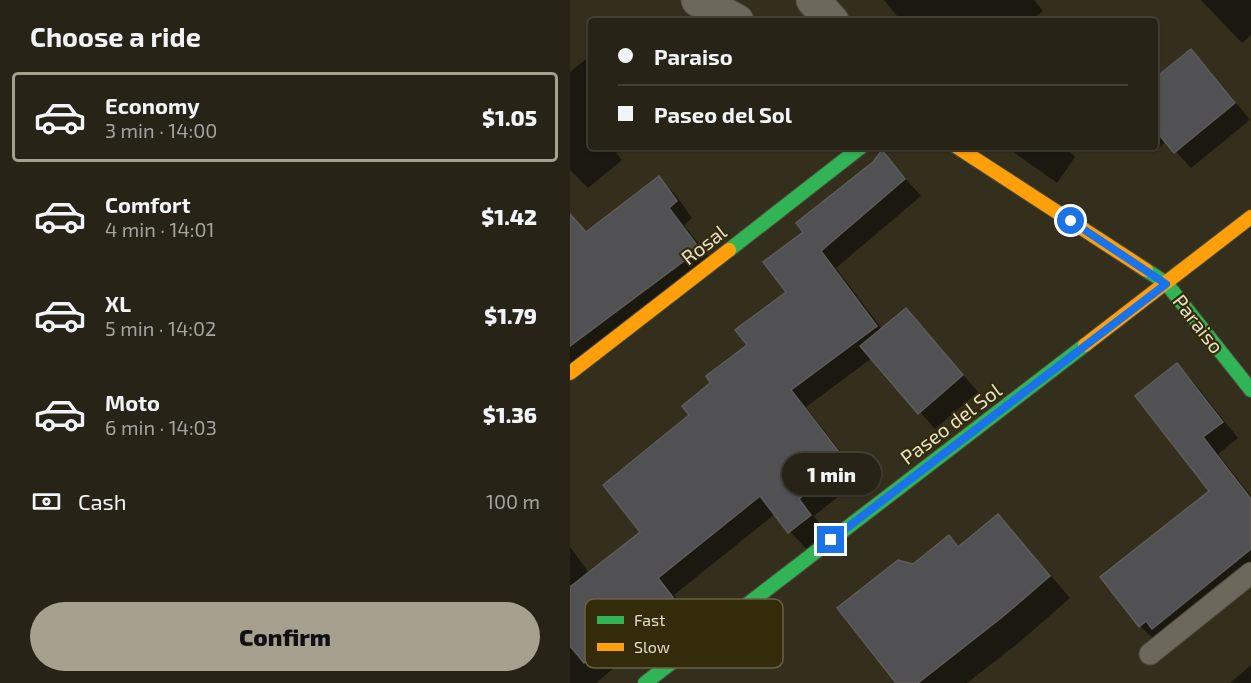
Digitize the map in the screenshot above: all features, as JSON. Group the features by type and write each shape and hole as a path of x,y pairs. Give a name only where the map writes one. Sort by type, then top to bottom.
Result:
{"street":[{"path":"698,0 731,18"},
{"path":"813,0 829,18"},
{"name":"Rosal","path":"570,373 857,150"},
{"name":"Paraiso","path":"962,150 1166,284 1251,390"},
{"name":"Paseo del Sol","path":"755,599 1251,217"},
{"name":"Paseo del Sol","path":"645,683 665,668"}],"lane":[{"path":"1150,654 1251,573"}],"building":[{"path":"1191,49 1235,103 1174,153 1158,134 1158,76"},
{"path":"882,150 905,179 821,251 877,326 791,390 846,461 799,499 811,515 788,533 760,496 658,578 674,599 585,599 584,663 570,646 570,587 640,532 603,485 689,415 682,406 710,383 706,376 747,345 735,330 786,292 763,262 803,232 796,223 873,162"},
{"path":"659,176 677,201 669,208 700,249 570,346 570,214 586,232"},
{"path":"906,308 963,375 918,414 860,346"},
{"path":"1177,363 1223,422 1203,437 1251,499 1251,549 1152,629 1146,621 1139,627 1100,577 1209,491 1135,396"},
{"path":"998,514 1050,576 918,683 896,683 837,608 898,560 913,564 949,535 958,547"}],"traffic: fast":[{"path":"729,250 857,150"},
{"path":"1146,270 1166,283 1251,390"},
{"path":"754,599 1085,345"},
{"path":"645,683 665,668"}],"traffic: slow":[{"path":"962,150 1146,270"},
{"path":"1085,345 1251,217"},
{"path":"570,373 729,250"}],"route":[{"path":"831,540 1166,284 1071,221"}]}
